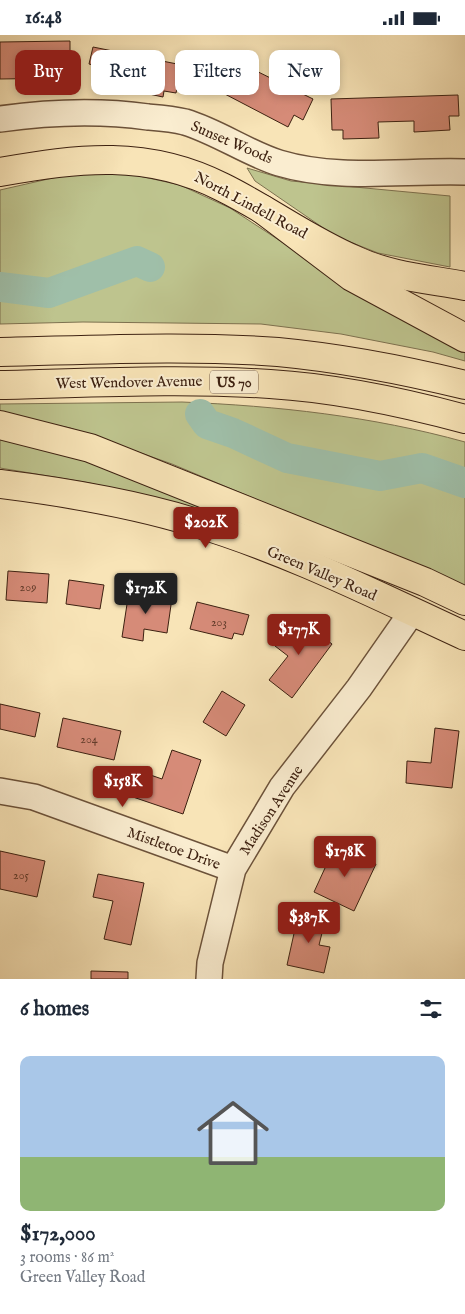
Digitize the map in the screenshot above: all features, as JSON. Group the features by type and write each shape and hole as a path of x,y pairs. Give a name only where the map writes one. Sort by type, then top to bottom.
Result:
{"main road":[{"name":"North Lindell Road","path":"0,172 66,160 133,159 190,173 222,186 355,261 380,270 465,286"},
{"path":"262,209 352,277 465,338"},
{"name":"US 70","path":"0,352 156,348 277,352 378,366 465,385"},
{"name":"West Wendover Avenue","path":"0,385 159,380 273,384 382,399 465,419"},
{"path":"0,425 90,448 425,582 465,601"},
{"name":"Green Valley Road","path":"0,484 86,497 193,522 259,546 465,636"}],"street":[{"name":"Sunset Woods","path":"0,119 80,111 126,114 184,122 279,163 359,173 465,179"},
{"path":"465,276 465,286"},
{"name":"Madison Avenue","path":"209,979 210,963 233,869 282,787 360,688 412,612"},
{"name":"Mistletoe Drive","path":"0,791 34,797 233,869"}],"green space":[{"path":"247,168 291,181 450,196 450,267 378,253 335,236 255,181"},
{"path":"96,172 135,175 180,185 230,208 323,269 465,345 465,361 433,352 341,334 261,324 83,322 0,324 0,190 57,177"},
{"path":"182,402 254,406 324,414 395,425 465,442 465,587 172,464 70,428 0,413 0,404"},
{"path":"0,434 51,446 246,520 243,525 159,500 90,483 0,468"}],"building":[{"path":"70,41 70,50 15,50 15,79 0,79 0,42"},
{"path":"93,47 108,50 92,50"},
{"path":"165,62 175,64 175,93 165,91"},
{"path":"259,72 269,77 269,95 305,95 313,99 303,120 294,115 288,127 227,95 259,95"},
{"path":"458,95 459,116 449,116 450,130 414,132 414,121 378,122 379,138 343,139 343,130 332,130 331,99"},
{"path":"8,571 49,574 47,603 6,600"},
{"path":"69,580 104,585 100,609 66,604"},
{"path":"129,591 172,598 167,633 144,629 143,641 122,637"},
{"path":"197,602 249,615 243,635 234,633 232,639 190,629"},
{"path":"297,617 332,644 292,698 269,680 288,656 275,646"},
{"path":"222,691 245,705 226,736 203,722"},
{"path":"0,704 40,713 35,737 0,729"},
{"path":"63,718 121,731 114,760 57,747"},
{"path":"435,728 459,731 452,788 406,783 407,761 431,763"},
{"path":"172,750 201,760 183,814 130,796 139,771 162,779"},
{"path":"336,844 376,864 354,911 314,892"},
{"path":"0,851 45,861 37,897 0,889"},
{"path":"98,874 144,883 131,945 104,939 113,901 93,897"},
{"path":"299,911 326,917 319,945 330,947 324,973 287,965"},
{"path":"91,971 128,972 128,979 91,979"}],"waterway":[{"path":"0,287 49,293 137,261 150,267"},
{"path":"200,414 207,424 233,433 287,458 380,476 422,468 465,483"}]}
